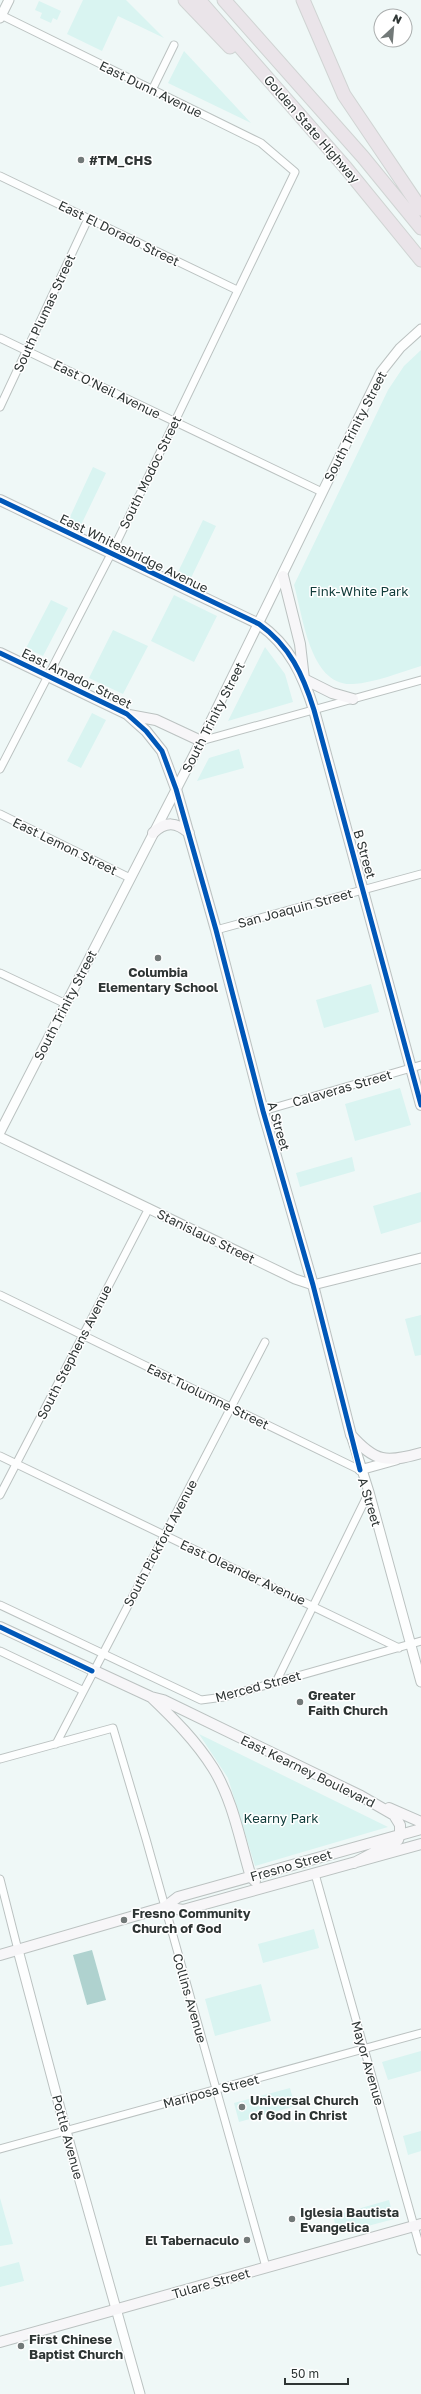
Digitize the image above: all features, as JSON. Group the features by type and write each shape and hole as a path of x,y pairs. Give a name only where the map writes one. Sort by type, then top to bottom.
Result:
{"highway":[{"path":"185,0 346,168"},
{"name":"Golden State Highway","path":"199,0 346,168 421,260"},
{"name":"Golden State Highway","path":"224,0 363,157 421,228"},
{"path":"303,0 344,96 421,209"},
{"path":"312,0 334,73"}],"main road":[{"name":"East Whitesbridge Avenue","path":"0,500 259,624"},
{"path":"283,576 300,644 304,679 332,693 353,699"},
{"name":"B Street","path":"259,624 279,642 304,679 364,889 421,1105"},
{"name":"East Amador Street","path":"0,653 127,714 146,731 162,751 176,789"},
{"path":"127,714 156,720 201,741"},
{"name":"A Street","path":"176,789 216,930 263,1111 313,1285 351,1435"},
{"path":"153,833 160,826 172,823 181,826 189,833"},
{"path":"351,1435 366,1452 374,1456 398,1459 421,1453"},
{"name":"East Kearney Boulevard","path":"0,1627 92,1671 151,1697 163,1700 361,1796 394,1815 400,1825 400,1834"},
{"name":"East Kearney Boulevard","path":"151,1697 189,1735 214,1769 231,1809 251,1877"},
{"path":"361,1796 421,1822"},
{"name":"Fresno Street","path":"0,1955 165,1907 178,1896 421,1829"},
{"path":"354,1863 393,1845 400,1834"},
{"name":"Fresno Street","path":"165,1907 183,1910 421,1844"},
{"path":"251,1877 268,1887"},
{"name":"Tulare Street","path":"0,2342 417,2225"}],"street":[{"name":"East Dunn Avenue","path":"3,9 152,90 261,143 294,172"},
{"path":"152,90 174,44"},
{"name":"South Modoc Street","path":"0,769 111,554 294,172"},
{"name":"East El Dorado Street","path":"0,176 238,290"},
{"name":"South Plumas Street","path":"0,407 88,218"},
{"name":"South Trinity Street","path":"0,1132 201,741 283,576 322,492 381,372 400,348 421,329"},
{"name":"East O'Neil Avenue","path":"0,338 322,492"},
{"path":"201,741 421,680"},
{"name":"East Lemon Street","path":"0,814 130,878"},
{"name":"San Joaquin Street","path":"216,930 421,874"},
{"path":"0,974 66,1004"},
{"name":"Calaveras Street","path":"263,1111 421,1065"},
{"name":"Stanislaus Street","path":"0,1137 295,1279 313,1285"},
{"name":"South Stephens Avenue","path":"0,1495 149,1208"},
{"path":"313,1285 421,1258"},
{"name":"East Tuolumne Street","path":"0,1295 360,1470"},
{"name":"South Pickford Avenue","path":"56,1744 82,1690 265,1342"},
{"name":"A Street","path":"351,1435 360,1470 369,1492 421,1682"},
{"name":"East Oleander Avenue","path":"0,1456 312,1604 400,1648"},
{"path":"360,1470 398,1459"},
{"path":"276,1682 312,1604 369,1492"},
{"path":"0,1605 102,1654"},
{"name":"Merced Street","path":"102,1654 194,1698 209,1700 421,1642"},
{"path":"0,1651 82,1690"},
{"name":"Collins Avenue","path":"56,1744 113,1728 165,1907 266,2268"},
{"path":"0,1759 56,1744"},
{"name":"Mayor Avenue","path":"315,1874 364,2049 417,2225 421,2251"},
{"name":"Pottle Avenue","path":"0,1879 66,2131 140,2394"},
{"name":"Mariposa Street","path":"0,2149 421,2033"}],"green space":[{"path":"83,0 126,0 164,38 118,16 102,51 67,34"},
{"path":"39,1 61,11 57,20 53,18 51,23 40,18 42,13 35,10"},
{"path":"184,51 251,123 168,83"},
{"name":"Fink-White Park","path":"421,350 421,666 370,682 353,684 338,682 327,674 318,662 311,647 305,631 294,585 388,390 404,366"},
{"path":"93,467 106,473 81,525 69,519"},
{"path":"203,520 216,526 191,578 178,572"},
{"path":"174,595 217,616 194,662 151,641"},
{"path":"51,600 68,608 43,656 26,648"},
{"path":"113,630 148,646 123,694 89,678"},
{"path":"265,647 285,674 293,702 228,721"},
{"path":"92,713 106,720 81,768 67,761"},
{"path":"239,749 244,768 197,781 209,758"},
{"path":"371,984 379,1012 324,1028 316,1000"},
{"path":"400,1088 411,1125 355,1141 345,1104"},
{"path":"352,1157 355,1171 300,1187 296,1173"},
{"path":"421,1192 421,1222 381,1234 373,1206"},
{"path":"421,1315 421,1355 415,1356 405,1319"},
{"name":"Kearny Park","path":"199,1734 388,1827 255,1866 228,1778"},
{"path":"314,1929 319,1948 263,1963 258,1944"},
{"path":"261,1984 271,2021 215,2036 205,1999"},
{"path":"421,2051 421,2071 388,2080 382,2062"},
{"path":"290,2088 295,2106 239,2122 234,2103"},
{"path":"421,2131 421,2151 408,2155 403,2136"},
{"path":"0,2198 13,2244 0,2246"},
{"path":"389,2200 394,2219 338,2234 333,2216"},
{"path":"19,2262 24,2281 0,2287 0,2267"}],"shaded area":[{"path":"92,1950 106,2000 87,2005 73,1955"}],"cycle path":[{"path":"0,500 259,624 279,642 294,662 300,673 314,710 421,1105"},
{"path":"0,653 127,714 146,731 162,751 176,789 216,930 263,1111 313,1285 360,1470"},
{"path":"0,1627 92,1671"}],"place":[{"name":"#TM_CHS","path":"81,160"},
{"name":"Columbia Elementary School","path":"158,958"},
{"name":"Greater Faith Church","path":"300,1702"},
{"name":"Fresno Community Church of God","path":"124,1920"},
{"name":"Universal Church of God in Christ","path":"242,2107"},
{"name":"Iglesia Bautista Evangelica","path":"292,2219"},
{"name":"El Tabernaculo","path":"247,2240"},
{"name":"First Chinese Baptist Church","path":"21,2346"}]}
